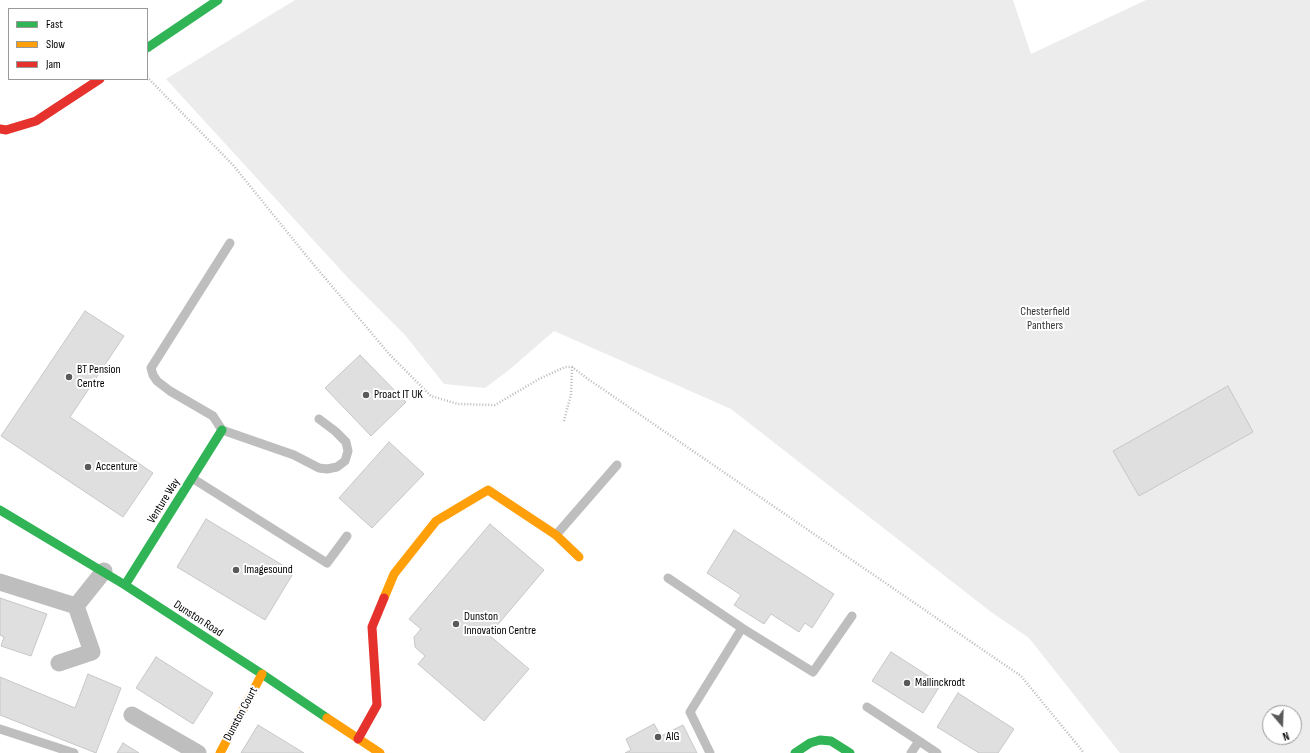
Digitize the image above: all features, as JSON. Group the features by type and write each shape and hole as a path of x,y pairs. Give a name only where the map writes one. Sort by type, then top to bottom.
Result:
{"street":[{"path":"148,47 218,0"},
{"path":"0,129 6,130 36,121 98,80"},
{"name":"Venture Way","path":"125,585 222,430"},
{"path":"358,739 377,705 372,627 394,574 436,521 488,490 556,535 579,557"},
{"name":"Dunston Road","path":"0,510 104,571 380,753"},
{"path":"76,606 104,571"},
{"path":"0,582 76,606"},
{"path":"59,663 92,652 76,606"},
{"name":"Dunston Court","path":"220,753 262,674"},
{"path":"132,715 198,753"},
{"path":"795,753 810,743 820,740 831,741 850,753"}],"lane":[{"path":"230,243 151,368 153,376 170,391 213,416 222,430 294,455 319,468 327,469 337,467 345,461 348,451 346,442 335,431 319,419"},
{"path":"556,535 617,465"},
{"path":"192,478 327,563 347,536"},
{"path":"668,578 742,628 813,672 852,616"},
{"path":"710,753 690,712 742,628"},
{"path":"866,707 937,753"},
{"path":"0,729 74,753"},
{"path":"911,753 919,741"}],"path":[{"path":"148,78 233,165 309,259 390,355 431,396 458,404 495,405 539,379 565,367 572,366 588,379 1021,676 1084,753"},
{"path":"564,421 571,394 572,366"}],"green space":[{"name":"Chesterfield Panthers","path":"295,0 1013,0 1031,54 1146,0 1310,0 1310,753 1120,753 1029,638 991,612 731,409 554,331 509,370 485,388 444,384 405,335 349,279 166,79"}],"building":[{"name":"BT Pension Centre","path":"85,311 124,336 70,417 153,473 123,517 1,436"},
{"name":"Proact IT UK","path":"360,355 406,402 371,436 325,388"},
{"path":"1228,386 1253,432 1139,496 1113,451"},
{"path":"389,442 424,474 372,528 339,498"},
{"name":"Imagesound","path":"206,519 294,572 265,620 177,567"},
{"name":"Dunston Innovation Centre","path":"490,524 544,570 489,635 529,669 484,721 418,664 425,656 415,647 414,637 421,629 409,619"},
{"path":"734,530 834,594 812,628 805,623 799,632 771,614 764,624 734,605 741,595 707,573"},
{"path":"0,598 47,614 31,656 1,646 4,637 0,635"},
{"name":"Mallinckrodt","path":"891,652 941,684 923,713 872,681"},
{"path":"156,657 213,693 193,724 136,688"},
{"path":"88,674 121,688 96,753 0,715 0,677 75,708"},
{"path":"958,693 1014,729 998,753 979,753 937,727"},
{"name":"AIG","path":"654,724 661,736 683,725 697,753 625,753 631,750 626,739"},
{"path":"258,725 304,753 241,753"},
{"path":"123,743 139,753 117,753"}],"traffic: fast":[{"path":"148,47 218,0"},
{"path":"125,585 222,430"},
{"path":"0,510 125,585 327,718"},
{"path":"795,753 810,743 820,740 831,741 850,753"}],"traffic: slow":[{"path":"384,598 394,574 436,521 488,490 556,535 579,557"},
{"path":"220,753 262,674"},
{"path":"327,718 380,753"}],"traffic: jam":[{"path":"0,129 6,130 36,121 98,80"},
{"path":"358,739 377,705 372,627 384,598"}],"place":[{"name":"BT Pension Centre","path":"69,377"},
{"name":"Proact IT UK","path":"366,395"},
{"name":"Accenture","path":"88,467"},
{"name":"Imagesound","path":"236,570"},
{"name":"Dunston Innovation Centre","path":"456,624"},
{"name":"Mallinckrodt","path":"907,683"},
{"name":"AIG","path":"658,737"}]}
